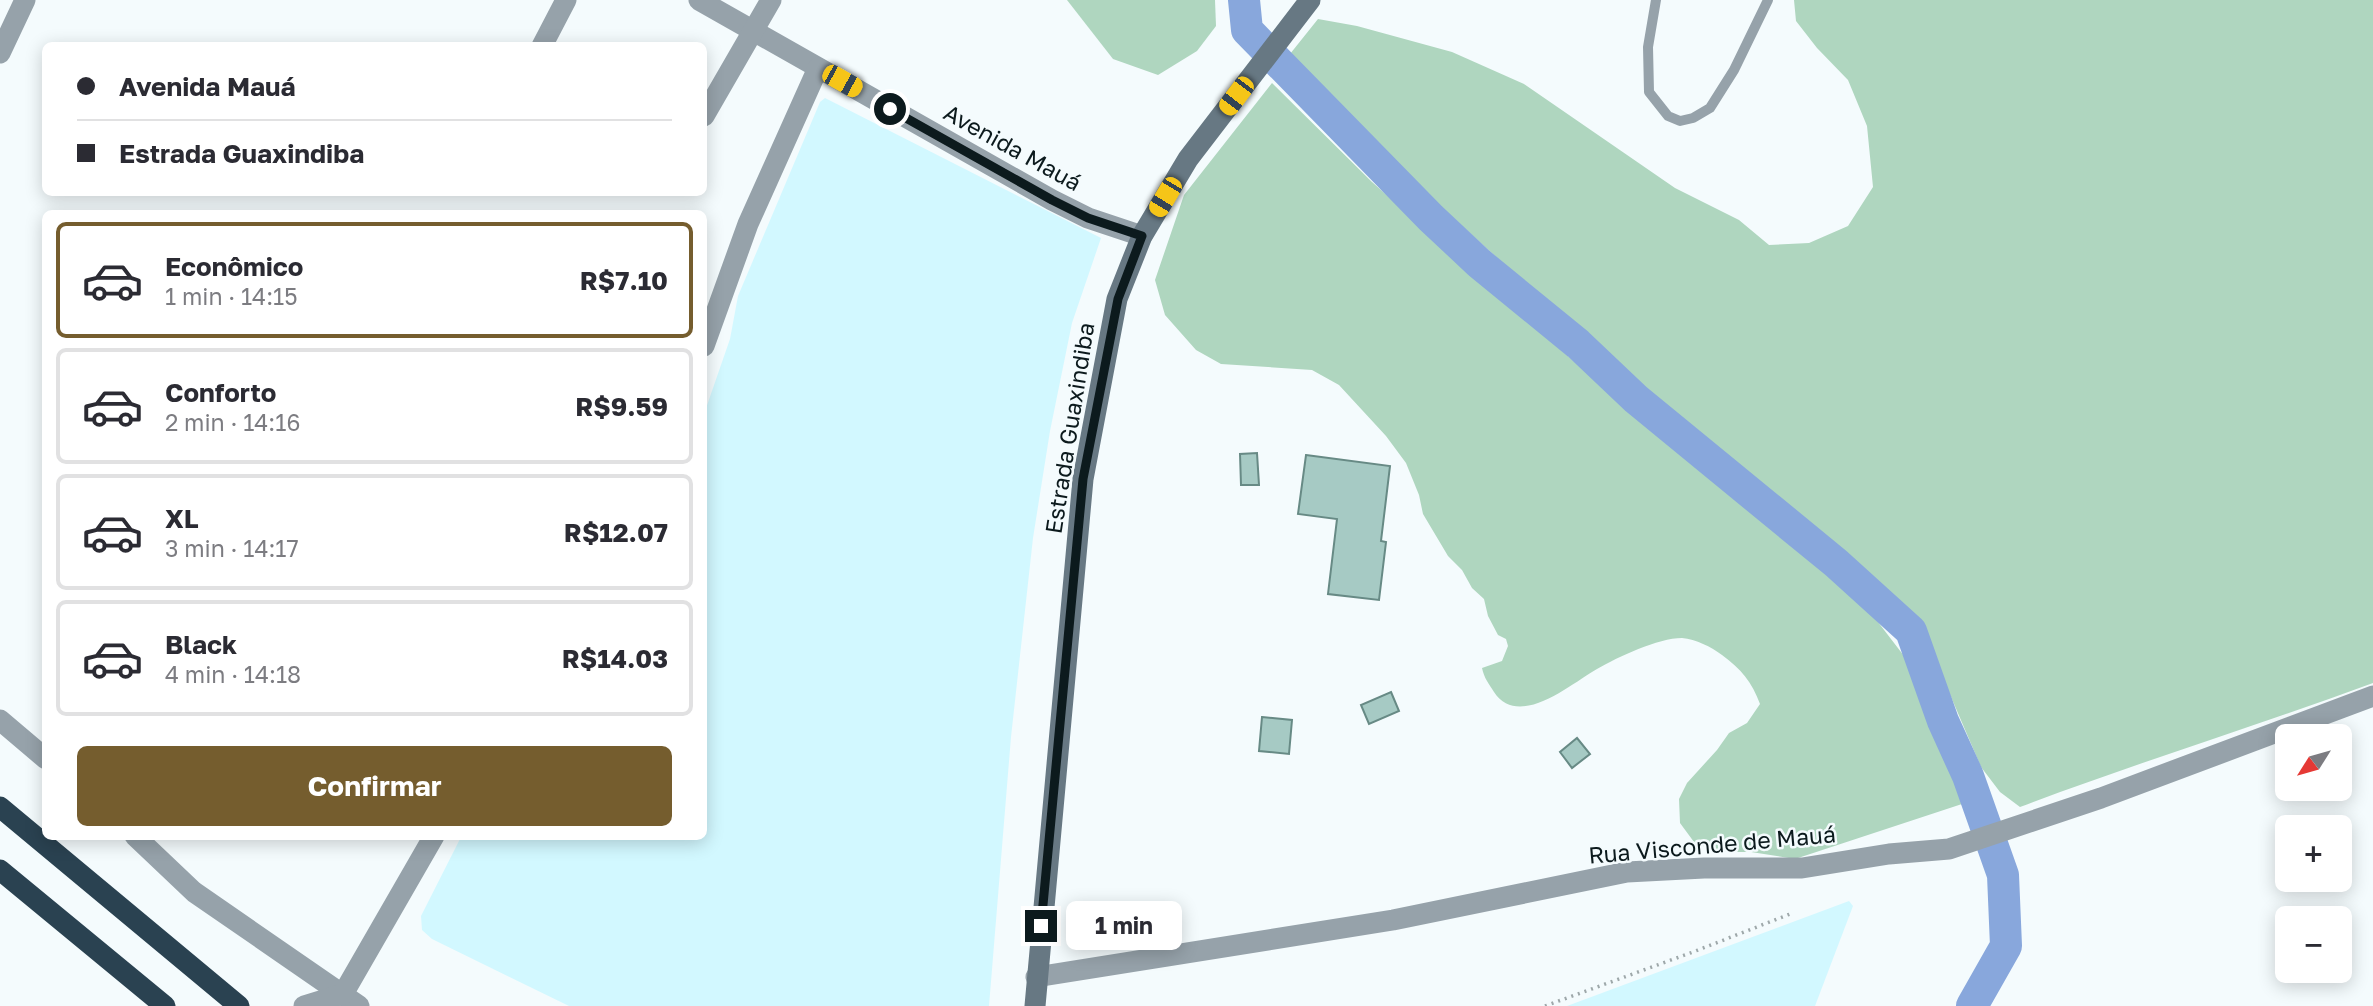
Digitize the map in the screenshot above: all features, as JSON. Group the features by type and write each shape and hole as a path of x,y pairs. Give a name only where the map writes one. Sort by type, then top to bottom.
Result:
{"highway":[{"path":"0,807 239,1006"},
{"path":"0,870 165,1006"}],"street":[{"path":"0,53 25,0"},
{"path":"544,42 566,0"},
{"name":"Avenida Mauá","path":"699,0 1052,200 1088,218 1142,236"},
{"path":"707,111 771,0"},
{"name":"Estrada Guaxindiba","path":"1034,1006 1083,479 1118,299 1142,236 1188,159 1310,0"},
{"path":"707,338 748,224 818,68"},
{"name":"Rua Visconde de Mauá","path":"1036,976 1393,920 1627,872 1704,868 1802,868 1870,856 1958,847 2101,798 2373,696"},
{"path":"0,720 42,755"},
{"path":"139,840 210,905 351,1000"},
{"path":"351,1000 357,966 433,840"},
{"path":"304,1006 351,1000"}],"lane":[{"path":"1656,0 1648,47 1650,92 1668,116 1680,121 1693,118 1710,108 1734,70 1768,0"}],"path":[{"path":"1545,1006 1790,914"}],"shaded area":[{"path":"825,98 1101,238 1072,323 1050,431 1033,538 1011,737 989,1006 569,1006 432,939 422,930 421,916 459,840 707,840 707,405 730,339 738,296 820,102"},
{"path":"1849,901 1853,906 1815,1006 1567,1006"}],"green space":[{"path":"1067,0 1215,0 1216,26 1197,51 1158,75 1113,59"},
{"path":"1794,0 2373,0 2373,683 2020,807 2000,792 1981,767 1931,650 1871,586 1648,395 1429,196 1290,54 1318,19 1357,26 1452,52 1524,84 1675,188 1739,220 1769,245 1809,243 1848,226 1873,187 1867,126 1848,80 1796,21"},
{"path":"1272,83 1372,182 1578,365 1868,609 1914,669 1962,804 1795,859 1751,852 1717,852 1694,842 1680,823 1679,799 1687,783 1729,733 1747,723 1760,704 1745,676 1722,655 1693,640 1672,639 1627,654 1546,700 1531,705 1517,706 1505,702 1494,692 1482,668 1502,661 1508,646 1506,639 1498,635 1488,616 1484,599 1472,588 1462,570 1448,556 1423,514 1419,495 1406,463 1386,436 1339,385 1312,370 1221,364 1196,350 1165,315 1155,280 1184,195"}],"building":[{"path":"1257,453 1259,485 1241,485 1240,454"},
{"path":"1306,455 1390,466 1381,541 1386,542 1379,600 1328,594 1337,519 1298,514"},
{"path":"1391,692 1399,711 1369,724 1361,705"},
{"path":"1262,717 1292,720 1289,754 1259,751"},
{"path":"1577,738 1590,754 1572,768 1560,752"}],"waterway":[{"path":"1244,0 1247,30 1431,218 1479,263 1578,344 1636,399 1836,563 1911,631 1943,721 1968,776 2003,875 2006,946 1972,1006"}],"route":[{"path":"890,109 1052,200 1088,218 1142,236 1118,299 1083,479 1041,926"}]}
